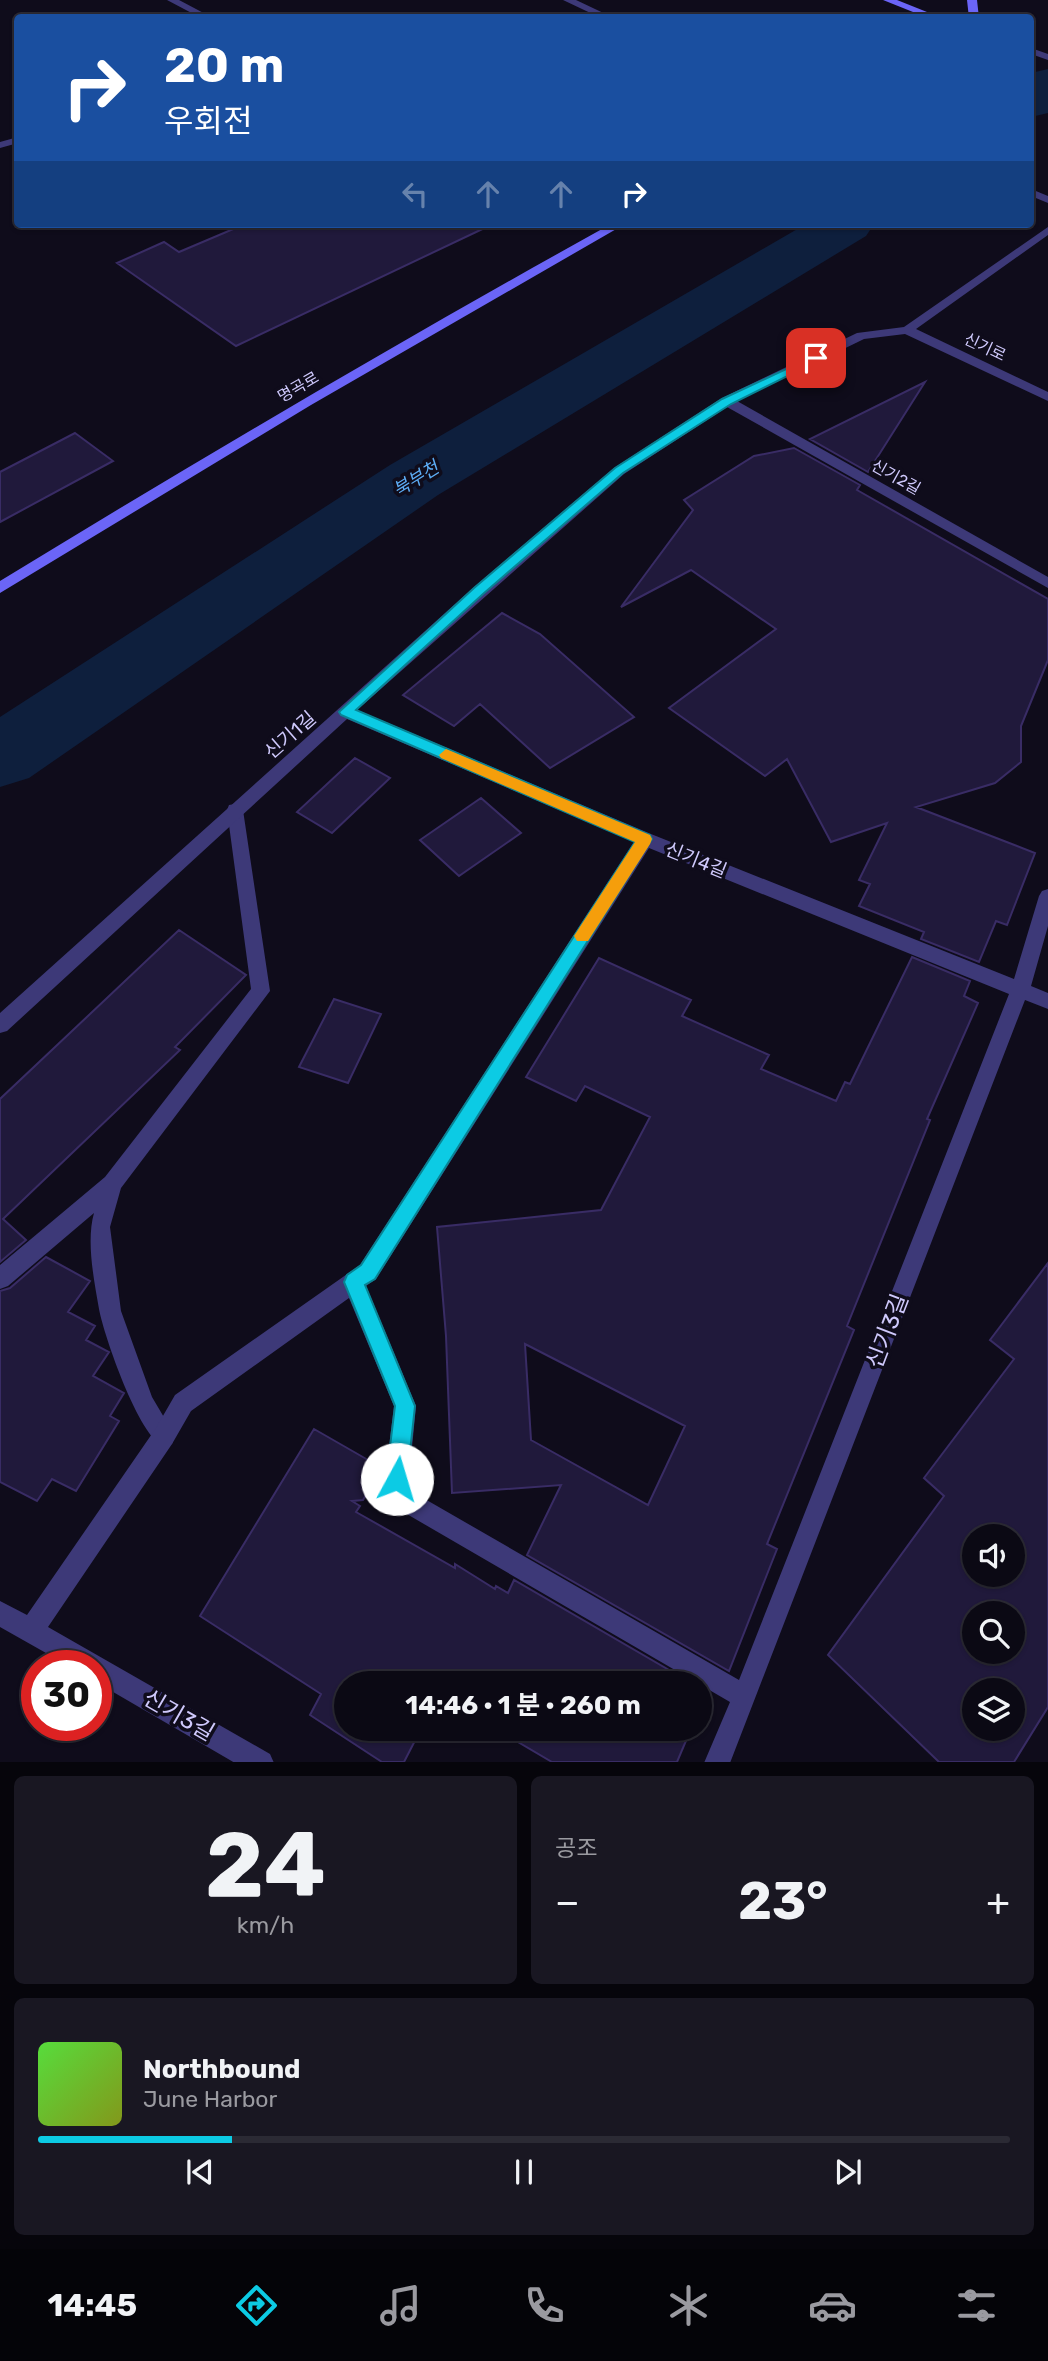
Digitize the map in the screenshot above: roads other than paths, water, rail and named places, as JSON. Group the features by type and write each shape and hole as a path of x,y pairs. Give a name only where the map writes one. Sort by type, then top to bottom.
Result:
{"main road":[{"path":"888,0 927,14"},
{"name":"명곡로","path":"0,588 275,420 612,228"}],"street":[{"path":"172,0 201,14"},
{"path":"568,0 601,14"},
{"path":"906,330 1048,230"},
{"name":"신기로","path":"906,330 1048,397"},
{"name":"신기1길","path":"0,1025 478,591 619,471 727,401 861,336 906,330"},
{"name":"신기2길","path":"727,401 1048,583"},
{"name":"신기4길","path":"346,712 645,839 1048,1001"},
{"path":"0,1279 112,1184 261,992 234,810"},
{"path":"31,1631 164,1436 183,1403 368,1272 645,839"},
{"name":"신기3길","path":"717,1762 745,1697 1020,990 1048,896"},
{"path":"112,1184 100,1227 110,1311 143,1404 164,1436"},
{"path":"354,1282 405,1406 397,1479 401,1498 745,1697"},
{"name":"신기3길","path":"0,1613 64,1650"},
{"name":"신기3길","path":"112,1677 261,1762"}],"waterway":[{"name":"북부천","path":"1034,99 1048,84"},
{"name":"북부천","path":"0,757 414,480 839,228"}]}
